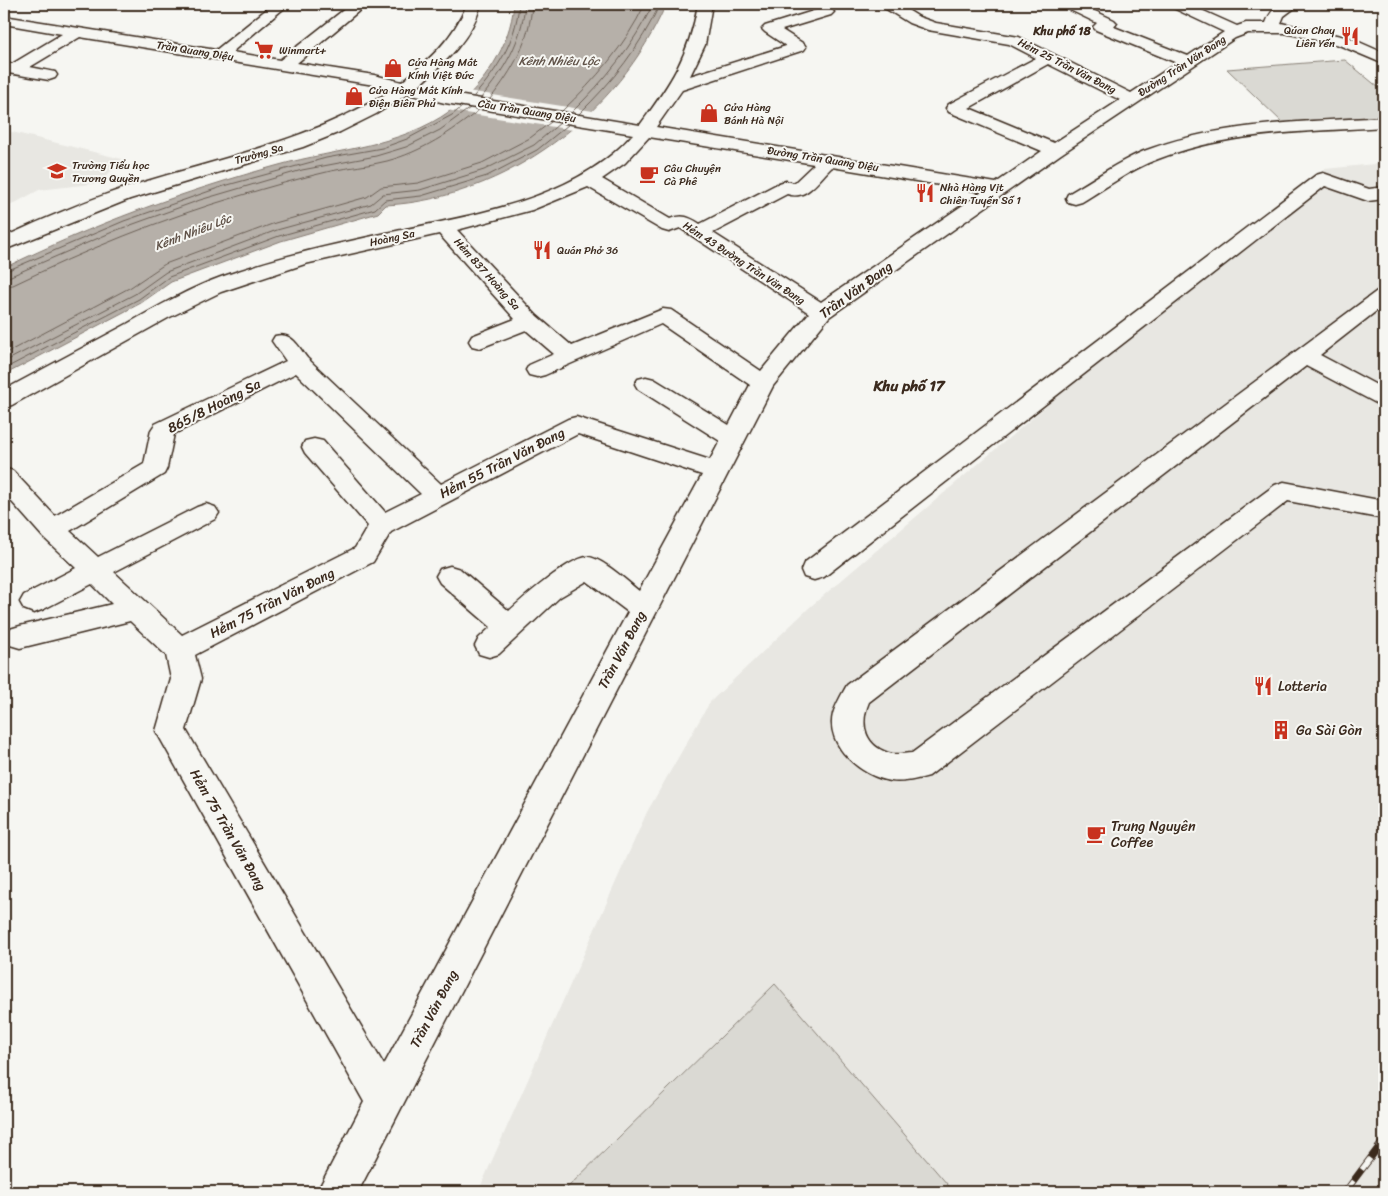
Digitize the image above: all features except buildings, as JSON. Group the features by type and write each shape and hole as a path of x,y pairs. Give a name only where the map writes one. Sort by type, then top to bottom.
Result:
{"street":[{"path":"284,65 360,4"},
{"name":"Trường Sa","path":"4,244 91,206 139,189 299,142 334,129 370,112 407,88 449,48 463,30 474,4"},
{"name":"Hoàng Sa","path":"4,400 208,290 241,277 295,260 444,227 537,202 589,179 612,164 632,147 677,86 700,39 705,4"},
{"name":"Hẻm 25 Trần Văn Đang","path":"888,4 914,20 933,27 1013,40 1131,99"},
{"path":"1176,4 1236,32"},
{"path":"1271,16 1293,4"},
{"path":"254,5 279,6"},
{"path":"219,55 279,6"},
{"path":"1073,6 1109,23 1101,26 1189,62"},
{"path":"677,86 798,47 770,29 826,12"},
{"name":"Đường Trần Văn Đang","path":"1001,189 1131,99 1236,32 1271,16 1285,28 1335,38 1384,59"},
{"name":"Trần Quang Diệu","path":"4,20 374,80 445,98"},
{"path":"9,68 77,32"},
{"path":"1049,58 955,108 1055,150"},
{"path":"9,68 49,75"},
{"name":"Cầu Trần Quang Diệu","path":"445,98 646,130"},
{"path":"1075,198 1150,155 1187,143 1229,134 1384,122"},
{"name":"Đường Trần Quang Diệu","path":"646,130 1001,189"},
{"path":"699,232 786,187 797,191 828,160"},
{"name":"Hẻm 43 Đường Trần Văn Ðang","path":"589,179 669,226 682,222 821,312"},
{"path":"814,570 1323,180 1368,195 1384,193"},
{"name":"Trần Văn Ðang","path":"337,1192 763,383 821,312 1001,189"},
{"name":"Hẻm 837 Hoàng Sa","path":"444,227 529,321 569,355"},
{"path":"1384,296 857,694 848,715 850,738 865,756 892,768 918,766 1284,491 1384,510"},
{"path":"537,370 663,315 763,383"},
{"path":"480,341 529,321"},
{"path":"283,341 299,364 439,496"},
{"path":"1305,356 1384,398"},
{"name":"865/8 Hoàng Sa","path":"52,530 155,468 163,430 299,364"},
{"path":"646,384 734,439"},
{"name":"Hẻm 55 Trần Văn Đang","path":"382,525 576,425 717,471"},
{"path":"314,447 382,525"},
{"path":"4,477 52,530 179,650"},
{"path":"34,602 206,513"},
{"name":"Hẻm 75 Trần Văn Đang","path":"179,650 364,556 382,525"},
{"path":"489,646 550,590 588,567 644,609"},
{"path":"450,576 509,627"},
{"path":"20,638 135,608"},
{"name":"Hẻm 75 Trần Văn Ðang","path":"179,650 186,679 172,731 385,1103"}],"shaded area":[{"path":"1345,60 1384,92 1384,117 1285,125 1227,69"},
{"name":"Trường Tiểu học Trương Quyền","path":"4,130 122,159 100,183 39,190 4,209"},
{"path":"1384,163 1384,1192 478,1192 647,812 710,702 810,607 1325,169"},
{"path":"775,984 954,1192 563,1192"}],"water":[{"name":"Kênh Nhiêu Lộc","path":"514,4 666,4 646,44 620,81 589,114 553,143 515,168 473,186 430,199 386,205 378,213 281,241 171,282 141,303 4,375 4,268 105,223 208,186 279,165 389,140 431,123 463,101 485,77 494,64 507,35 512,20"}],"pier":[{"path":"468,91 593,111 573,130 446,110"}],"railway":[{"path":"1345,1192 1384,1140"}],"place":[{"name":"Qúan Chay Liên Yến","path":"1350,36"},
{"name":"Winmart+","path":"264,50"},
{"name":"Cửa Hàng Mắt Kính Việt Đức","path":"393,68"},
{"name":"Cửa Hàng Mắt Kính Điện Biên Phủ","path":"354,96"},
{"name":"Cửa Hàng Bánh Hà Nội","path":"709,113"},
{"name":"Trường Tiểu học Trương Quyền","path":"57,171"},
{"name":"Câu Chuyện Cà Phê","path":"649,174"},
{"name":"Nhà Hàng Vịt Chiên Tuyến Số 1","path":"925,193"},
{"name":"Quán Phở 36","path":"542,250"},
{"name":"Lotteria","path":"1263,686"},
{"name":"Ga Sài Gòn","path":"1281,730"},
{"name":"Trung Nguyên Coffee","path":"1096,834"}],"district":[{"name":"Khu phố 18","path":"1062,31"},
{"name":"Khu phố 17","path":"909,386"}]}
